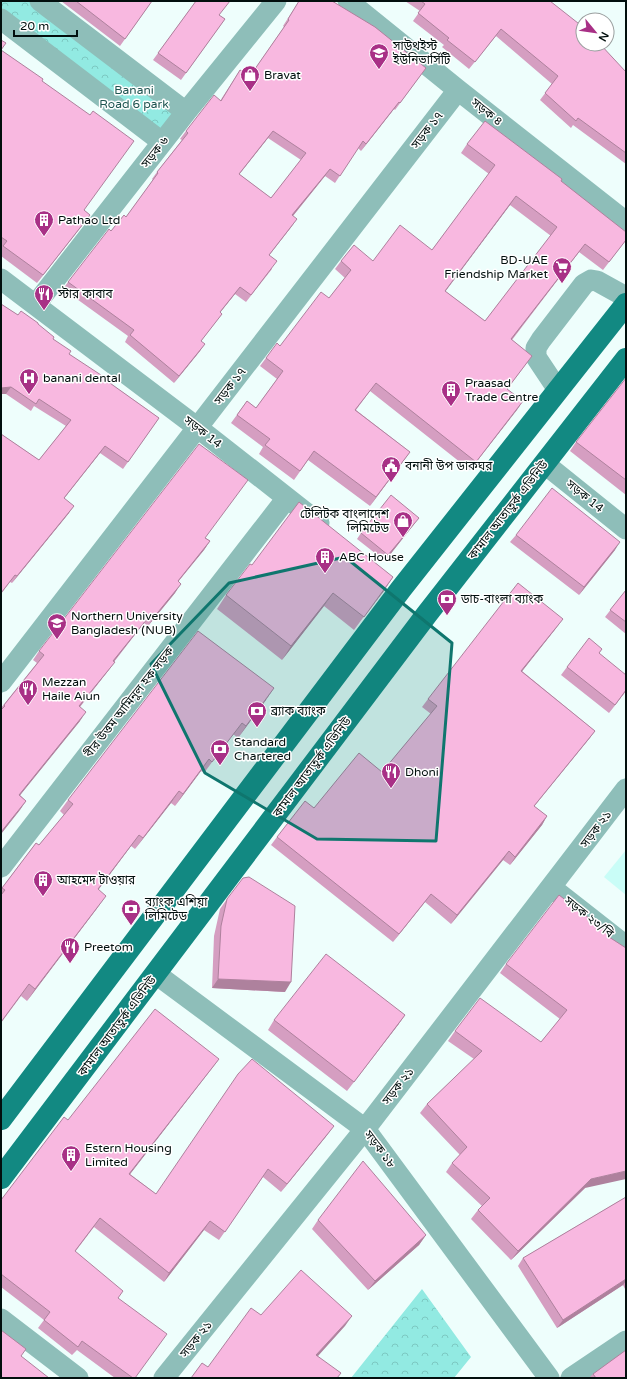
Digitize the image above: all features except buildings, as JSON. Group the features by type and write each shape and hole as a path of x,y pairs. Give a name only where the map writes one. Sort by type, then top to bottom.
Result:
{"main road":[{"path":"1,1119 395,584 558,390 626,304"},
{"name":"কামাল আতাতুর্ক এভিনিউ","path":"1,1178 427,614 626,360"}],"street":[{"path":"40,1 186,112"},
{"name":"সড়ক ৬","path":"36,304 162,142 276,1"},
{"name":"সড়ক ৪","path":"348,1 458,90 626,222"},
{"path":"1,19 162,142"},
{"name":"সড়ক ১৭","path":"1,682 458,90"},
{"name":"সড়ক 14","path":"1,278 198,428 335,536"},
{"path":"558,390 536,357 536,348 541,340 584,284 591,280 597,281 626,297"},
{"name":"সড়ক 14","path":"545,464 626,529"},
{"name":"বীর উত্তম আমিনুল হক সড়ক","path":"1,868 287,498"},
{"name":"সড়ক ২১","path":"164,1378 365,1129 552,888 626,789"},
{"name":"সড়ক ২৩/বি","path":"552,888 626,946"},
{"name":"সড়ক ১৮","path":"156,974 365,1129 550,1378"},
{"path":"1,1319 78,1378"},
{"path":"572,1378 626,1340"}],"highlighted area":[{"path":"345,557 452,643 436,841 317,839 205,773 151,664 229,583"}],"shaded area":[{"path":"626,850 626,895 604,877"}],"green space":[{"name":"Banani Road 6 park","path":"1,1 40,1 186,112 162,142 1,19"},
{"path":"422,1289 471,1357 454,1378 351,1378"}],"place":[{"name":"সাউথইস্ট ইউনিভার্সিটি","path":"379,70"},
{"name":"Bravat","path":"250,92"},
{"name":"Pathao Ltd","path":"44,237"},
{"name":"BD-UAE Friendship Market","path":"562,284"},
{"name":"স্টার কাবাব","path":"44,311"},
{"name":"banani dental","path":"29,395"},
{"name":"Praasad Trade Centre","path":"451,407"},
{"name":"বনানী উপ ডাকঘর","path":"391,483"},
{"name":"টেলিটক বাংলাদেশ লিমিটেড","path":"403,538"},
{"name":"ABC House","path":"325,574"},
{"name":"ডাচ-বাংলা ব্যাংক","path":"447,616"},
{"name":"Northern University Bangladesh (NUB)","path":"57,640"},
{"name":"Mezzan Haile Aiun","path":"28,706"},
{"name":"ব্র্যাক ব্যাংক","path":"257,728"},
{"name":"Standard Chartered","path":"220,766"},
{"name":"Dhoni","path":"391,789"},
{"name":"আহমেদ টাওয়ার","path":"43,897"},
{"name":"ব্যাংক এশিয়া লিমিটেড","path":"131,926"},
{"name":"Preetom","path":"70,964"},
{"name":"Estern Housing Limited","path":"71,1172"}]}
